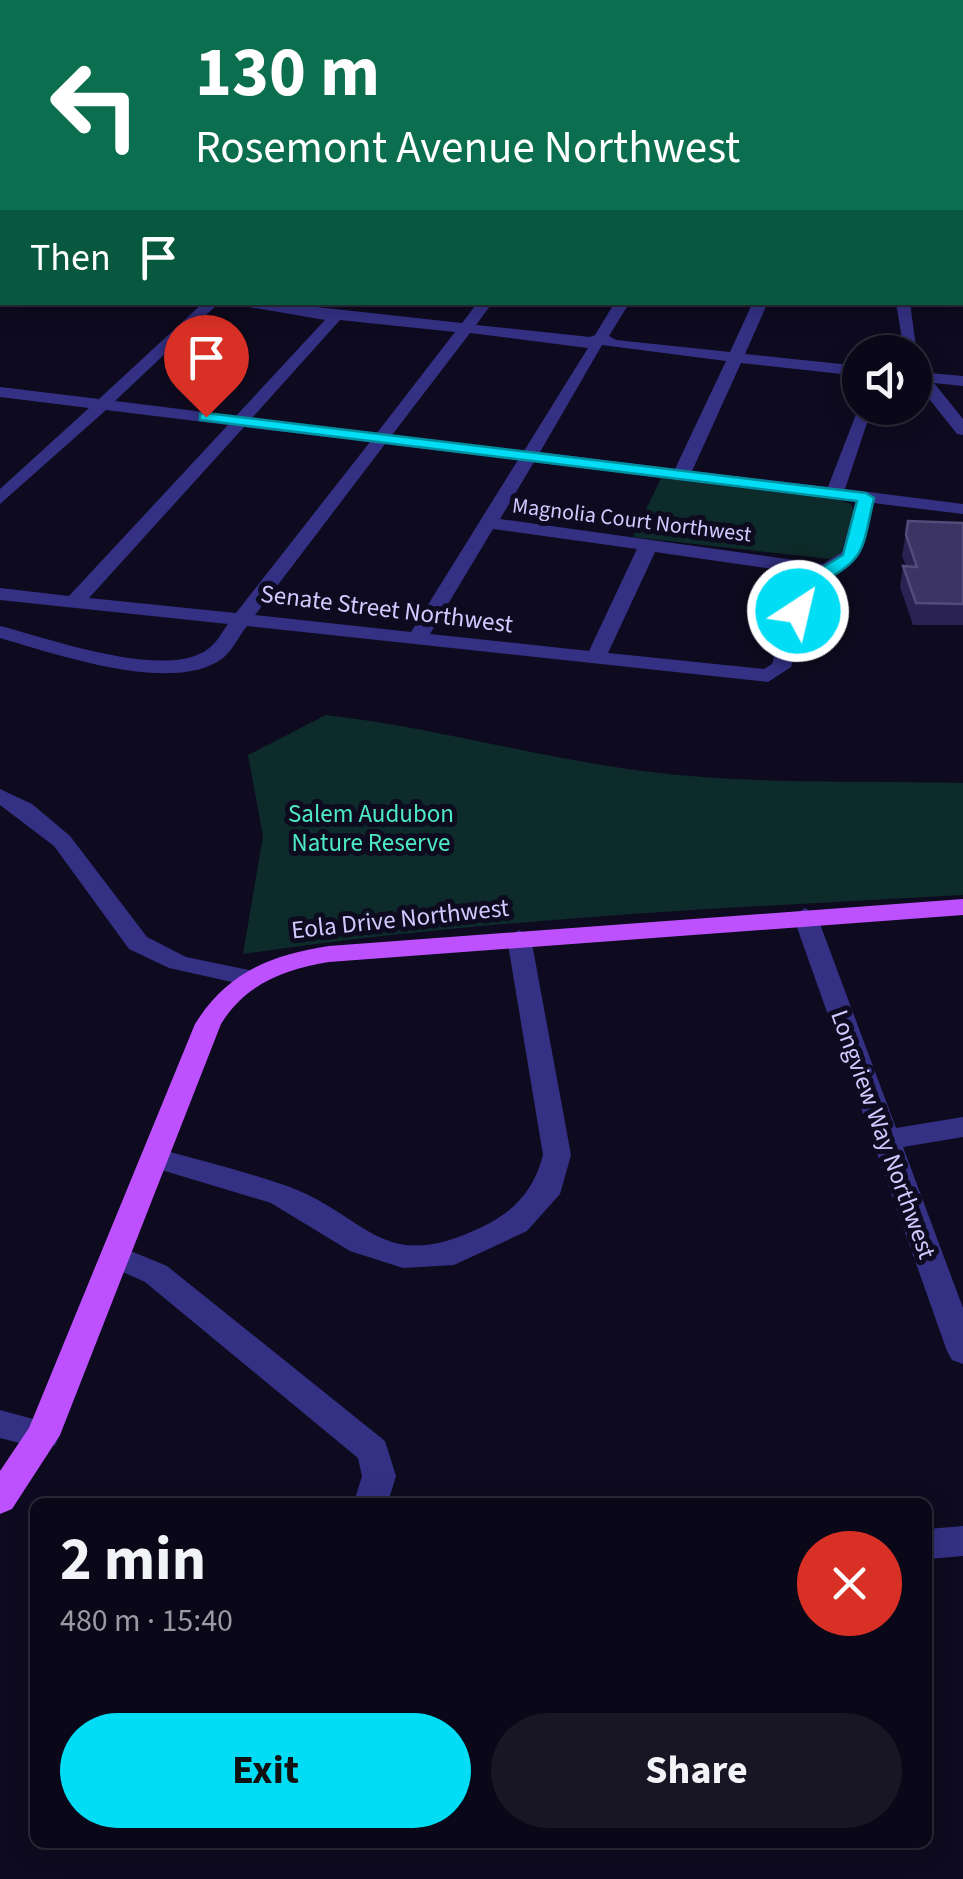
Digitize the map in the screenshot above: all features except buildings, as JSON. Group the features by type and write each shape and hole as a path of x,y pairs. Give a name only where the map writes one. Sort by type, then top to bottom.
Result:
{"main road":[{"name":"Eola Drive Northwest","path":"0,1499 43,1435 216,1009 250,978 310,956 963,907"}],"street":[{"path":"0,499 210,305"},
{"path":"261,305 842,369"},
{"path":"0,632 164,668 192,664 215,654 484,305"},
{"path":"417,639 621,305"},
{"path":"681,475 760,305"},
{"path":"904,305 909,335"},
{"path":"74,602 339,312"},
{"path":"932,374 963,381"},
{"path":"932,390 963,430"},
{"path":"0,392 963,509"},
{"path":"834,494 858,425"},
{"path":"830,570 852,556 866,498"},
{"name":"Magnolia Court Northwest","path":"488,524 830,570"},
{"path":"595,659 649,544"},
{"name":"Senate Street Northwest","path":"0,594 768,676 781,666 806,583 830,570"},
{"path":"0,796 37,817 65,840 138,943 154,955 177,965 250,978"},
{"name":"Longview Way Northwest","path":"805,916 963,1351"},
{"path":"155,1158 281,1194 361,1243 403,1256 454,1254 517,1223 550,1186 557,1154 519,938"},
{"path":"887,1139 963,1127"},
{"path":"116,1256 156,1274 373,1451 379,1476 372,1498"},
{"path":"0,1424 43,1435"},
{"path":"932,1544 963,1540"}],"green space":[{"path":"661,478 838,500 851,504 854,511 840,556 829,559 633,537"},
{"name":"Salem Audubon Nature Reserve","path":"326,715 602,765 682,775 963,783 963,895 512,923 243,954 263,836 248,755"}],"route":[{"path":"206,417 866,498 852,556 806,583 798,611"}]}
